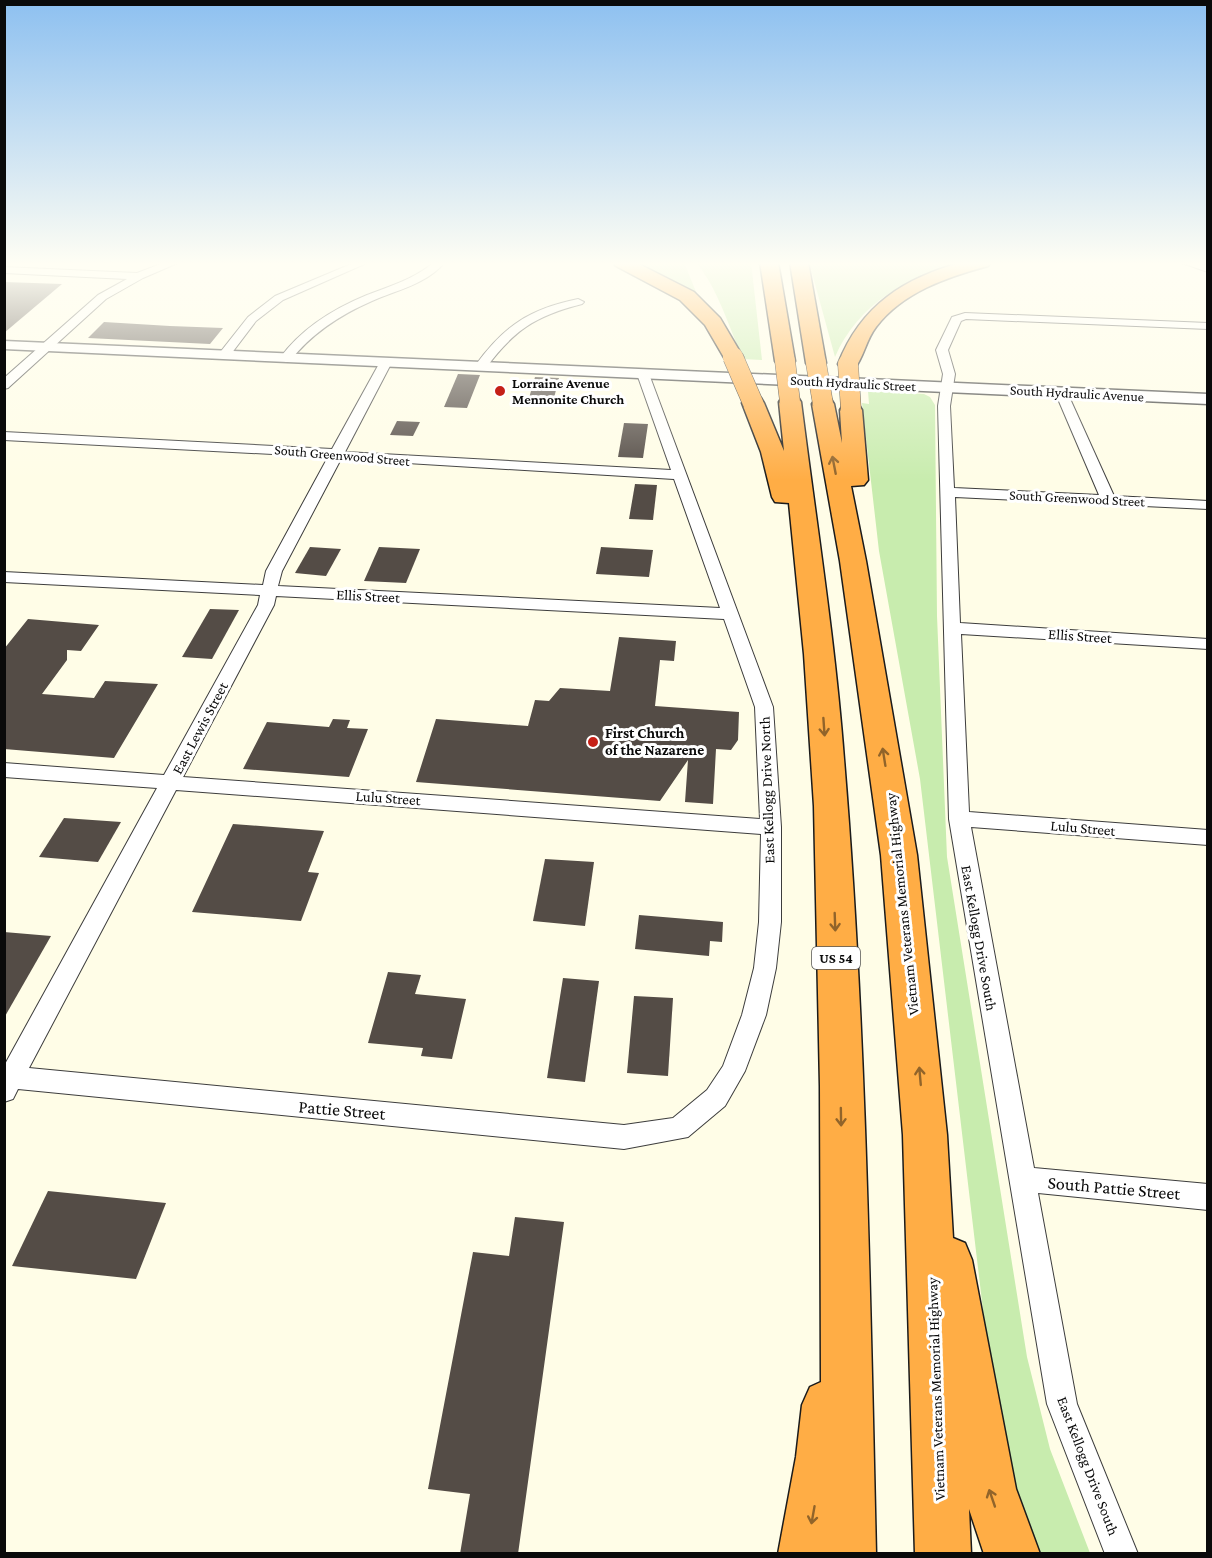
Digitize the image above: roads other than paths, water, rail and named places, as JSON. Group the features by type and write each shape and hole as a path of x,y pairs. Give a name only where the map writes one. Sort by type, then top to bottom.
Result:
{"highway":[{"path":"720,335 733,357 753,403 780,476 820,669"},
{"name":"US 54","path":"781,335 820,669 830,804 839,1034 848,1554"},
{"name":"Vietnam Veterans Memorial Highway","path":"811,335 874,688 899,855 925,1135 943,1554"},
{"path":"859,335 853,344 848,364 874,688"},
{"path":"925,1135 989,1489 1012,1554"},
{"path":"806,1554 823,1457 843,1248"}],"street":[{"path":"4,386 60,335"},
{"path":"224,355 240,335"},
{"path":"286,358 307,335"},
{"path":"481,366 506,335"},
{"name":"East Kellogg Drive South","path":"949,335 942,350 949,374 944,406 959,819 1062,1404 1122,1554"},
{"name":"South Hydraulic Street","path":"4,345 947,387"},
{"name":"East Lewis Street","path":"7,1082 266,605 274,571 386,362"},
{"name":"East Kellogg Drive North","path":"643,374 764,707 771,827 770,922 765,968 754,1015 733,1071 716,1098 679,1129"},
{"name":"South Hydraulic Avenue","path":"947,387 1208,399"},
{"path":"1061,392 1108,499"},
{"name":"South Greenwood Street","path":"4,435 680,476"},
{"name":"South Greenwood Street","path":"947,492 1208,505"},
{"name":"Ellis Street","path":"4,577 732,614"},
{"name":"Ellis Street","path":"952,628 1208,644"},
{"name":"Lulu Street","path":"4,770 771,827"},
{"name":"Lulu Street","path":"959,819 1208,838"},
{"name":"Pattie Street","path":"7,1082 624,1137 679,1129"},
{"name":"South Pattie Street","path":"1021,1179 1208,1197"}],"place":[{"name":"Lorraine Avenue Mennonite Church","path":"500,391"},
{"name":"First Church of the Nazarene","path":"593,742"}]}
